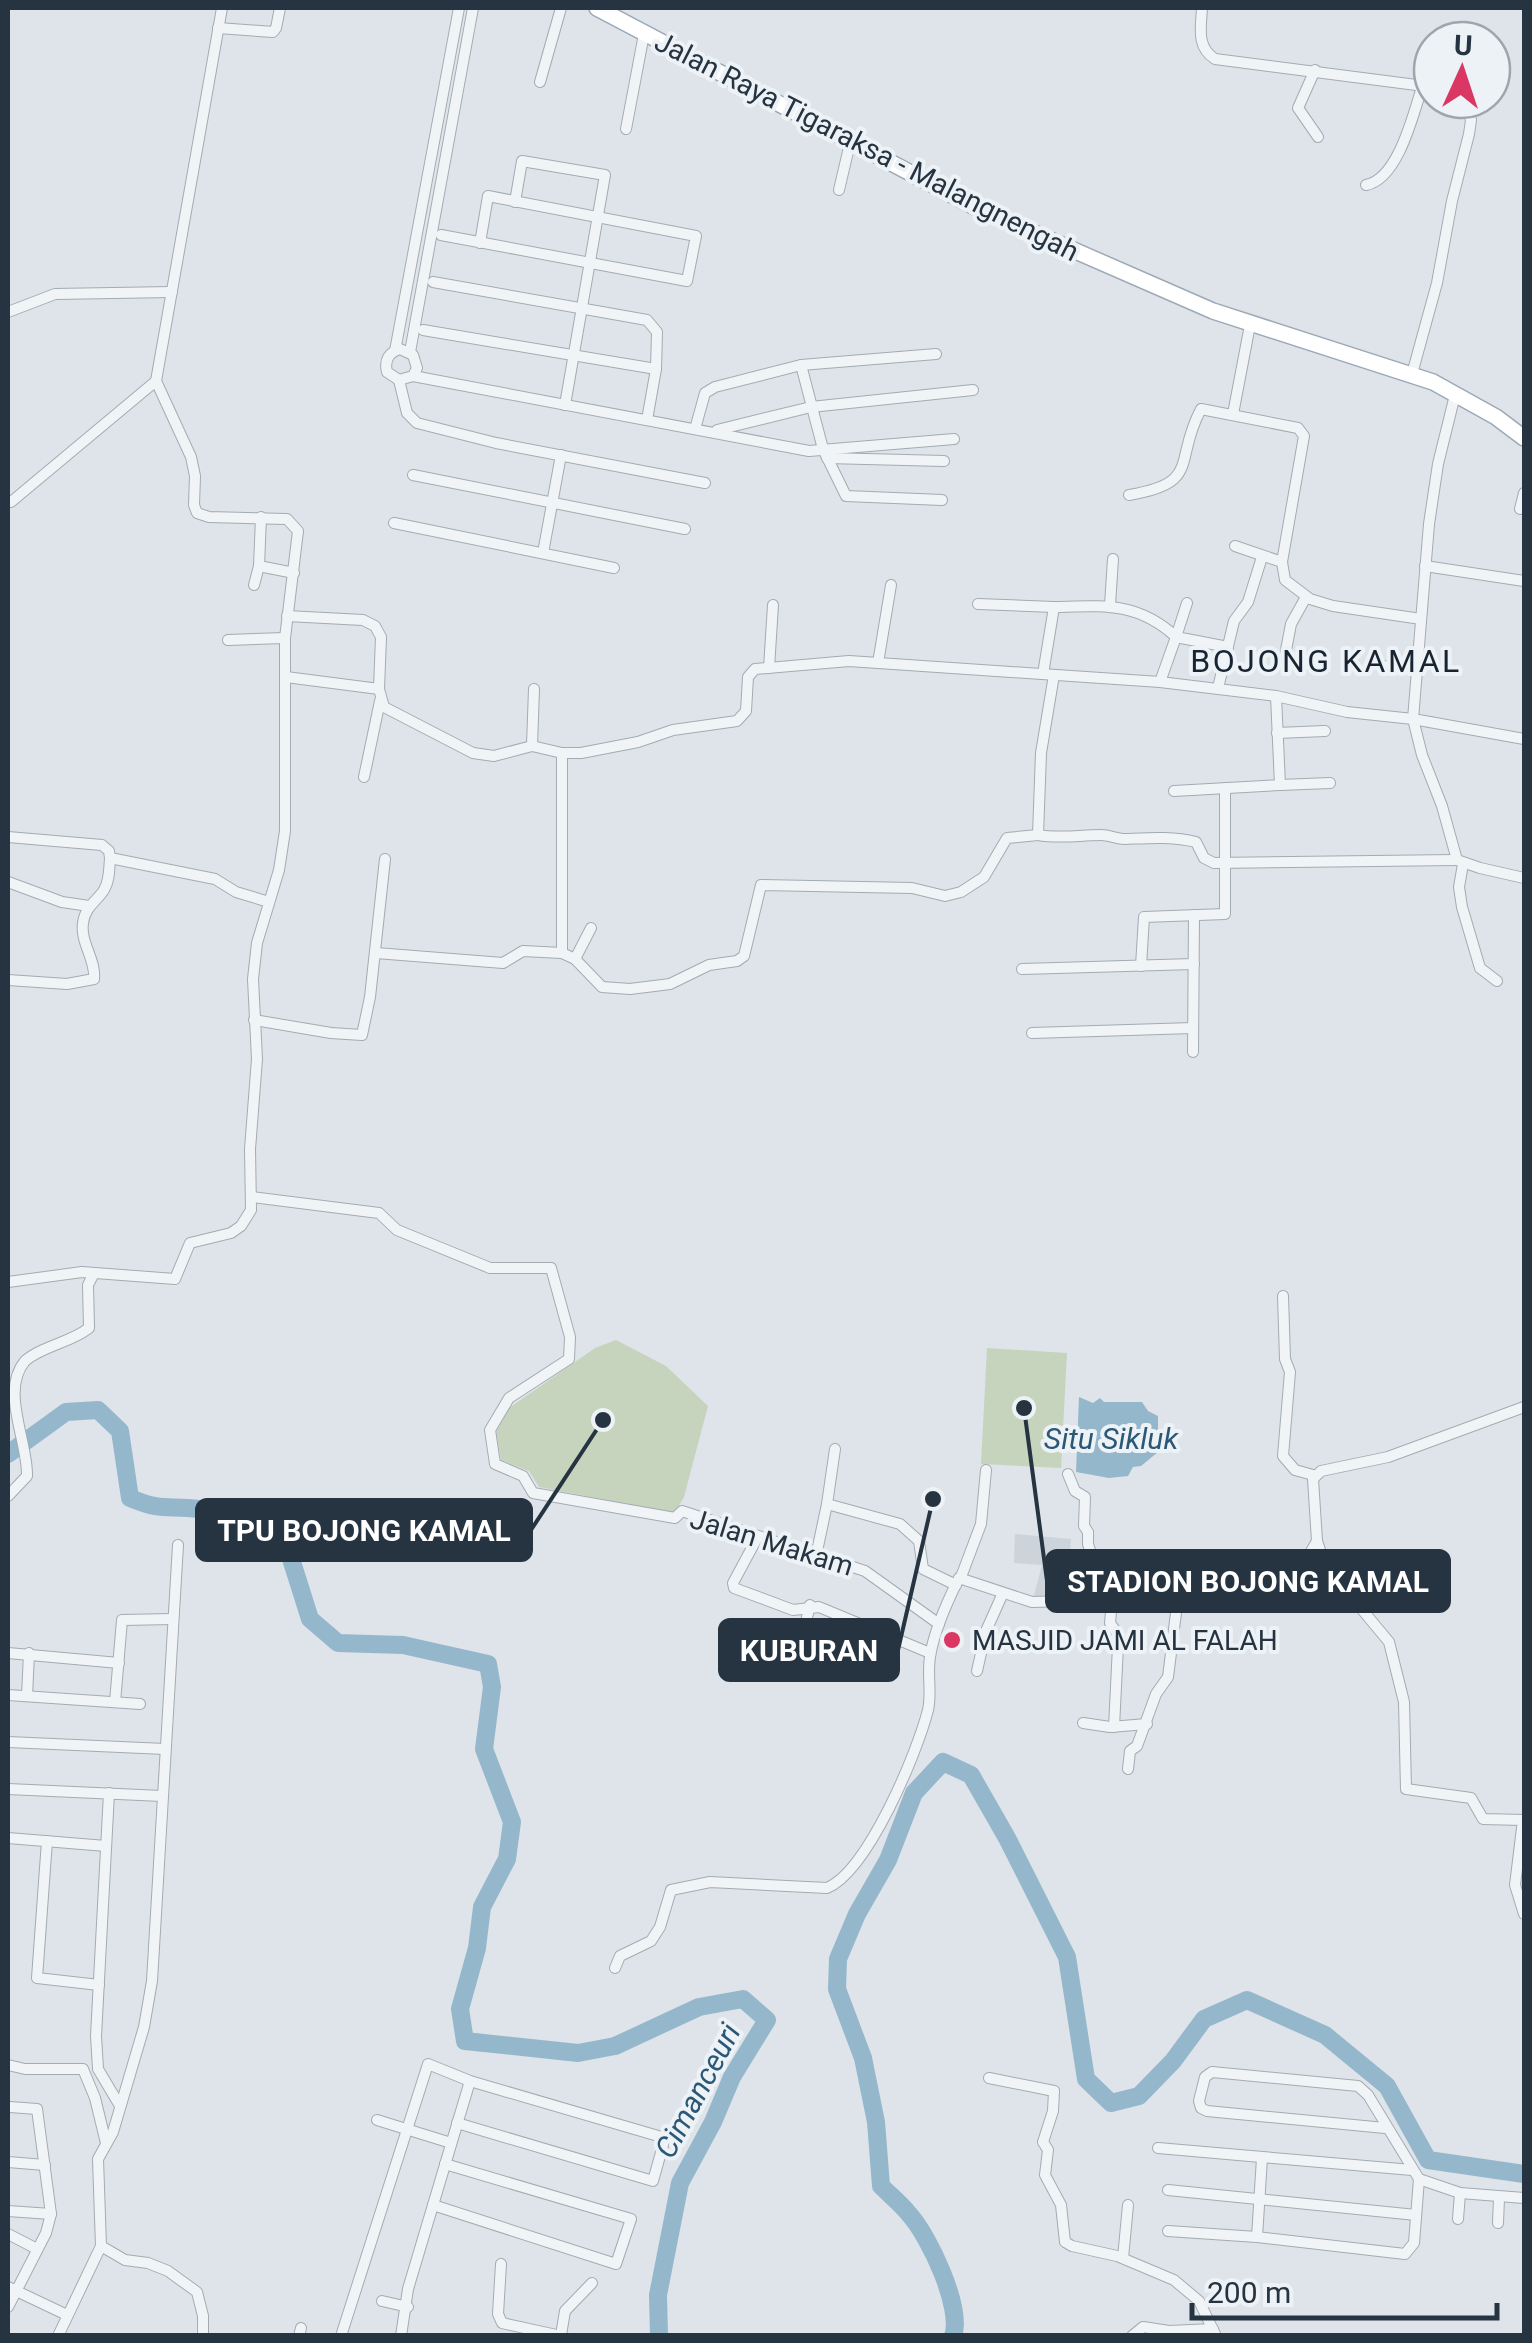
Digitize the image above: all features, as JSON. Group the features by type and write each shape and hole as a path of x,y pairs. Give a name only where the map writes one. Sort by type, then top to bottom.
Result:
{"main road":[{"name":"Jalan Raya Tigaraksa - Malangnengah","path":"597,8 992,215 1250,325 1412,374 1455,394 1524,438"}],"street":[{"path":"8,1282 65,1273 175,1279 190,1243 230,1232 241,1226 251,1210 256,1058 253,979 257,943 279,870 285,831 285,638 297,528 287,519 209,517 197,513 194,467 156,381 222,8"},
{"path":"218,28 272,32 280,8"},
{"path":"459,8 395,351 388,357 386,367 390,376 399,380 412,376 825,454 944,461"},
{"path":"412,376 417,363 410,352 473,8"},
{"path":"540,82 561,8"},
{"path":"1202,8 1200,39 1215,59 1412,84"},
{"path":"626,128 644,34"},
{"path":"1315,70 1298,108 1318,137"},
{"path":"1366,185 1383,176 1414,120"},
{"path":"1412,374 1438,282 1471,120"},
{"path":"839,190 850,143"},
{"path":"515,202 522,160 605,175 566,405"},
{"path":"440,235 480,243 590,263 687,282 696,236 488,196 480,243"},
{"path":"433,282 647,320 657,332 648,420"},
{"path":"8,312 55,294 172,292"},
{"path":"1233,414 1250,325"},
{"path":"423,330 656,369"},
{"path":"395,351 410,352"},
{"path":"695,429 706,392 801,365 936,354"},
{"path":"801,365 825,454 846,496 942,500"},
{"path":"399,380 407,412 417,424 704,482"},
{"path":"10,502 156,381"},
{"path":"710,432 811,408 973,390"},
{"path":"1455,394 1438,464 1413,719 1422,756 1460,862 1458,887 1480,968 1497,982"},
{"path":"1129,495 1162,489 1176,479 1200,410 1298,428 1304,433 1282,562 1286,580 1306,597 1333,606 1420,619"},
{"path":"825,454 954,439"},
{"path":"543,553 561,455"},
{"path":"413,476 686,530"},
{"path":"1520,510 1524,493"},
{"path":"254,585 260,517"},
{"path":"394,523 614,568"},
{"path":"1235,546 1282,562"},
{"path":"1218,688 1234,621 1248,602 1262,557"},
{"path":"1110,605 1113,558"},
{"path":"258,566 294,572"},
{"path":"1425,566 1524,581"},
{"path":"878,663 890,585"},
{"path":"1286,650 1291,624 1306,597"},
{"path":"978,604 1110,605 1131,609 1176,636 1228,648"},
{"path":"1160,682 1187,604"},
{"path":"769,668 773,605"},
{"path":"1038,835 1054,607"},
{"path":"288,616 363,620 374,626 381,637 380,694 364,777"},
{"path":"228,640 285,638"},
{"path":"380,694 389,712 473,753 494,756 532,746 562,753 608,749 673,730 737,721 746,711 748,677 755,669 848,662 1218,688 1524,739"},
{"path":"1380,666 1416,668"},
{"path":"286,678 380,694"},
{"path":"532,746 534,690"},
{"path":"1276,696 1280,785"},
{"path":"1277,733 1325,731"},
{"path":"562,753 562,953"},
{"path":"1174,791 1330,783"},
{"path":"1141,966 1144,917 1226,914 1226,788"},
{"path":"376,953 508,962 522,950 562,953 575,959 602,987 648,988 670,984 708,965 736,962 744,956 761,885 912,888 944,896 964,891 984,877 1006,839 1038,835 1184,839 1196,842 1208,862 1460,862 1524,878"},
{"path":"8,837 102,846 109,851 110,858 106,888 89,906 82,933 94,962 94,979 68,984 8,980"},
{"path":"110,858 215,879 236,892 268,902"},
{"path":"254,1020 330,1034 362,1035 376,953 385,859"},
{"path":"8,882 62,902 89,906"},
{"path":"1193,1052 1194,915"},
{"path":"575,959 591,928"},
{"path":"1022,969 1194,964"},
{"path":"1032,1034 1193,1028"},
{"name":"Jalan Makam","path":"252,1198 379,1213 397,1230 490,1268 551,1268 570,1337 570,1358 509,1398 490,1430 494,1464 523,1476 533,1493 676,1518 682,1511 866,1571 939,1624"},
{"path":"8,1496 27,1476 26,1453 12,1398 18,1371 29,1358 89,1328 88,1285 92,1275"},
{"path":"1283,1296 1285,1358 1290,1372 1283,1456 1295,1470 1313,1475 1388,1457 1524,1407"},
{"path":"816,1556 835,1449"},
{"path":"615,1968 620,1956 651,1941 660,1927 671,1890 710,1882 827,1888 845,1875 882,1824 916,1744 929,1703 930,1653 980,1524 986,1470"},
{"path":"1068,1474 1076,1491 1085,1497 1084,1526 1095,1566 1093,1600"},
{"path":"1313,1475 1317,1541 1329,1573 1389,1642 1403,1694 1406,1789 1468,1797 1476,1803 1481,1818 1524,1822 1515,1885 1524,1914"},
{"path":"827,1504 900,1524 918,1541 923,1569 1032,1602 1112,1600 1151,1604 1190,1582 1251,1578 1295,1565 1309,1555 1317,1541"},
{"path":"755,1542 734,1588 790,1609 810,1605 829,1610 930,1653"},
{"path":"58,2336 101,2246 98,2158 120,2106 144,2027 152,1981 178,1545"},
{"path":"1128,1769 1130,1752 1147,1724 1153,1700 1168,1678 1179,1588"},
{"path":"977,1670 986,1631 1003,1593"},
{"path":"1112,1600 1110,1623 1117,1633 1118,1646 1114,1727"},
{"path":"798,1654 810,1605"},
{"path":"115,1702 122,1620 173,1618"},
{"path":"8,1653 118,1662"},
{"path":"27,1696 29,1653"},
{"path":"8,1695 140,1704"},
{"path":"1084,1723 1114,1727 1147,1724"},
{"path":"8,1742 165,1749"},
{"path":"8,1789 162,1796"},
{"path":"109,1793 98,2069 120,2106"},
{"path":"8,1838 106,1846"},
{"path":"47,1841 36,1978 99,1985"},
{"path":"341,2336 428,2064 470,2081 665,2138 653,2182 457,2123"},
{"path":"8,2066 24,2070 83,2069 96,2098 106,2144"},
{"path":"1168,2231 1405,2254 1413,2248 1416,2175 1368,2095 1354,2085 1212,2072 1206,2077 1199,2101 1200,2108 1207,2112 1386,2128"},
{"path":"988,2078 1054,2091 1053,2111 1043,2142 1048,2150 1045,2175 1061,2205 1064,2238 1072,2246 1123,2258 1166,2275 1190,2292 1205,2310 1214,2332 1142,2327 1132,2336"},
{"path":"401,2336 408,2289 470,2081"},
{"path":"8,2307 12,2288 38,2249 51,2214 37,2109 10,2107"},
{"path":"377,2120 452,2143"},
{"path":"1158,2148 1416,2175 1460,2193 1524,2198"},
{"path":"1257,2237 1262,2158"},
{"path":"8,2162 45,2165"},
{"path":"433,2205 616,2264 631,2219 445,2164"},
{"path":"1168,2190 1416,2215"},
{"path":"1458,2219 1460,2193"},
{"path":"1498,2223 1500,2198"},
{"path":"1123,2258 1128,2205"},
{"path":"8,2211 51,2214"},
{"path":"8,2234 38,2249"},
{"path":"101,2246 125,2260 168,2271 196,2292 204,2316 204,2336"},
{"path":"502,2264 498,2314 502,2323 561,2336 565,2311 592,2283"},
{"path":"12,2288 67,2315"},
{"path":"382,2301 408,2307"}],"shaded area":[{"path":"1015,1534 1071,1539 1066,1599 1033,1599 1042,1565 1014,1563"}],"green space":[{"path":"616,1340 666,1366 708,1406 684,1497 675,1513 539,1487 529,1471 501,1460 496,1432 509,1408 595,1348"},
{"path":"987,1348 1067,1353 1061,1468 981,1464"}],"water":[{"name":"Situ Sikluk","path":"1079,1397 1093,1403 1100,1398 1104,1402 1142,1402 1158,1416 1158,1452 1141,1466 1133,1467 1128,1476 1109,1478 1076,1472"}],"waterway":[{"name":"Cimanceuri","path":"8,1454 66,1412 98,1410 120,1431 130,1498 158,1507 222,1514 286,1543 310,1619 338,1643 403,1645 488,1664 492,1687 484,1749 512,1822 507,1859 482,1907 477,1948 460,2009 465,2041 578,2053 615,2046 699,2007 743,1999 767,2020 732,2077 680,2183 658,2295 659,2336"},
{"name":"Cimanceuri","path":"953,2336 953,2308 934,2255 917,2224 881,2186 876,2122 863,2058 837,1989 838,1959 857,1914 888,1860 914,1793 943,1762 971,1775 1067,1957 1086,2079 1111,2103 1139,2096 1173,2061 1204,2019 1247,2000 1325,2035 1387,2086 1428,2160 1524,2174"}],"place":[{"name":"STADION BOJONG KAMAL","path":"1024,1408"},
{"name":"TPU BOJONG KAMAL","path":"603,1420"},
{"name":"KUBURAN","path":"933,1499"},
{"name":"MASJID JAMI AL FALAH","path":"952,1640"}],"district":[{"name":"BOJONG KAMAL","path":"1326,661"}]}
